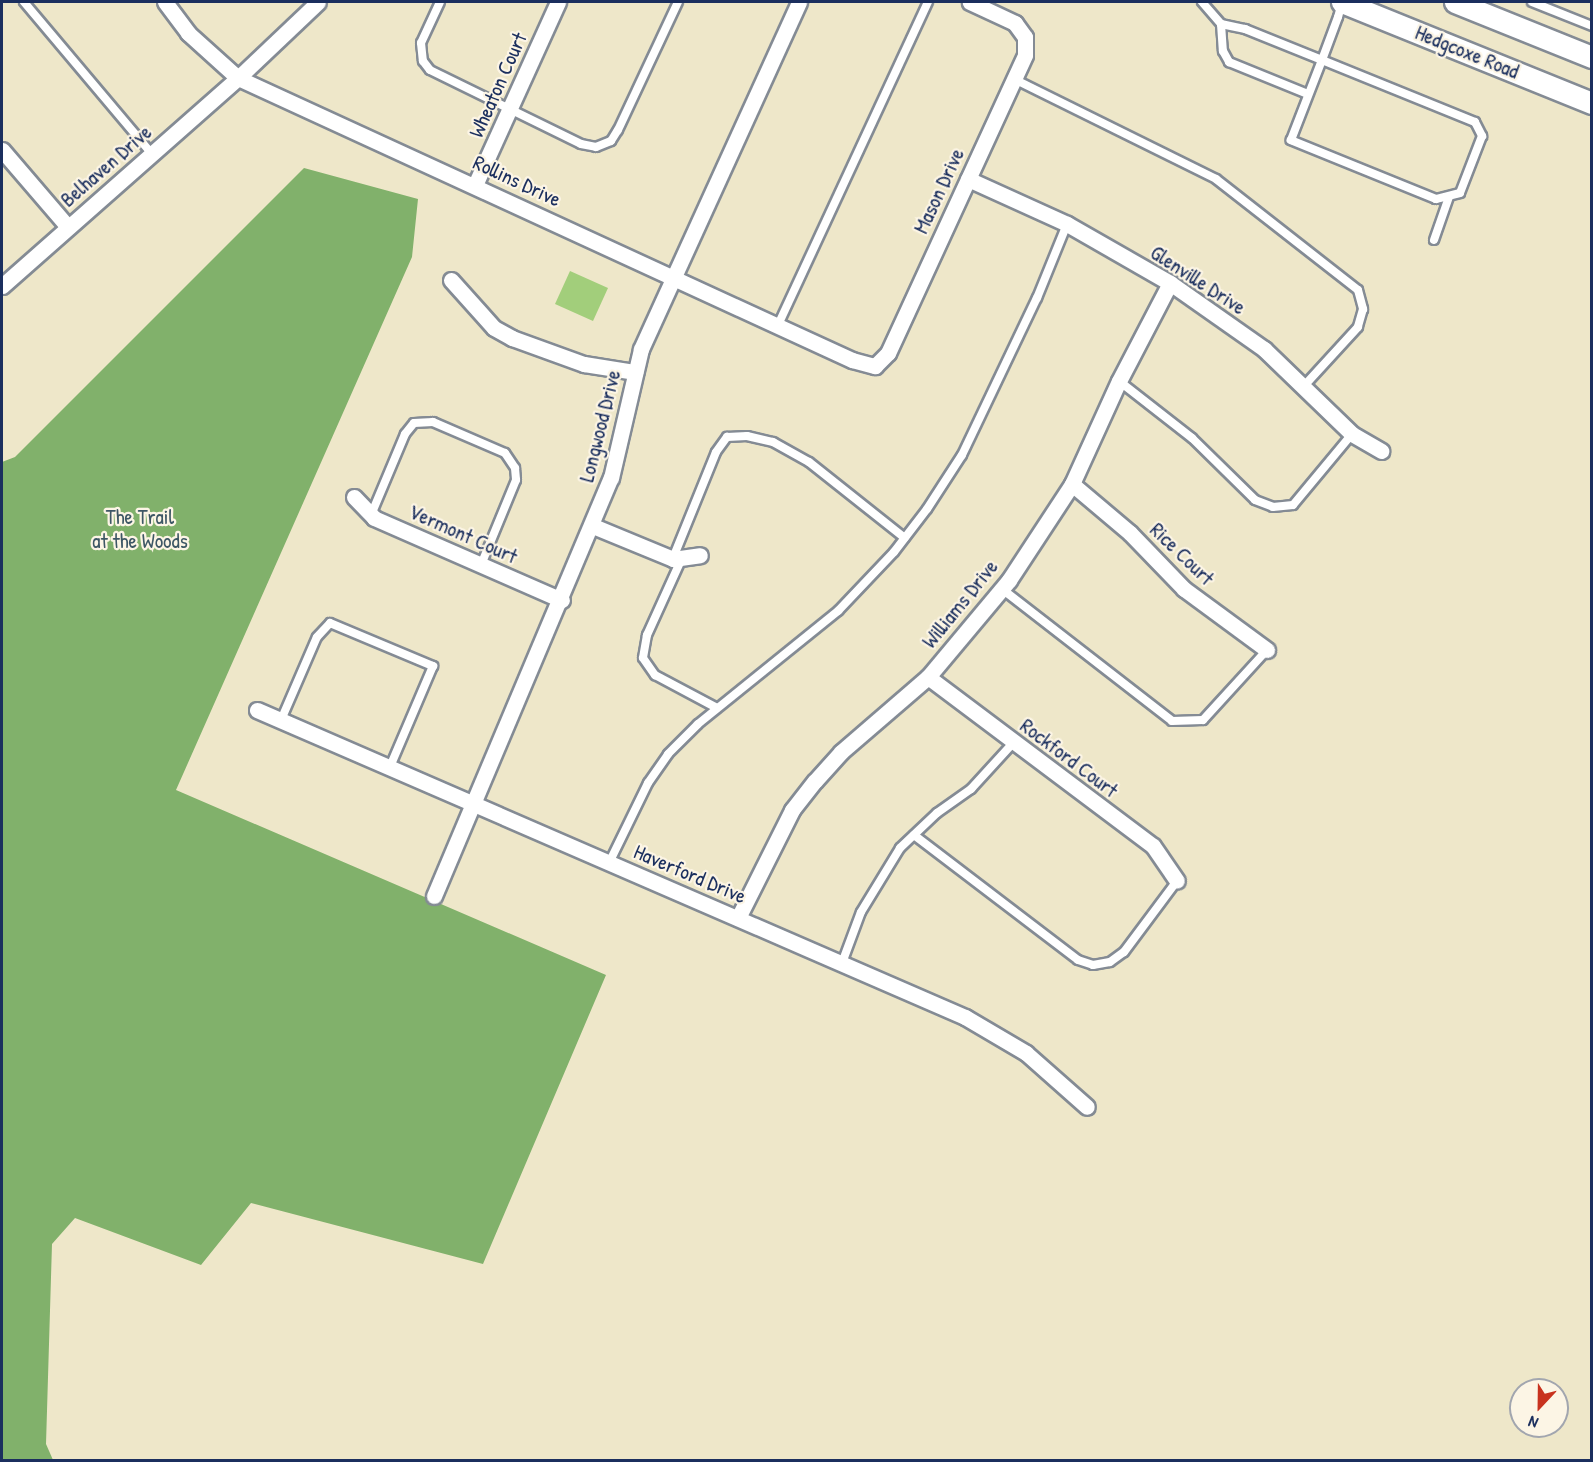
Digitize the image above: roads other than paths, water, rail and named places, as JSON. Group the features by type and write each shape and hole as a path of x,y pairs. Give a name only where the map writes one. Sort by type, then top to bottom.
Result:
{"main road":[{"name":"Hedgcoxe Road","path":"1343,2 1592,103"},
{"name":"Hedgcoxe Road","path":"1455,2 1592,57"}],"street":[{"name":"Rollins Drive","path":"165,2 188,33 238,78 778,325 875,366"},
{"name":"Belhaven Drive","path":"2,286 238,78 318,2"},
{"name":"Wheaton Court","path":"476,185 558,2"},
{"name":"Longwood Drive","path":"434,896 593,526 622,445 641,349 800,2"},
{"name":"Mason Drive","path":"875,366 888,353 1027,46 1022,29 970,2"},
{"path":"2,150 68,227"},
{"name":"Glenville Drive","path":"968,179 1067,224 1170,283 1264,349 1352,434 1381,451"},
{"path":"451,280 494,328 512,338 584,364 635,372"},
{"name":"Williams Drive","path":"738,918 792,810 815,781 841,752 928,677 1002,589 1072,483 1119,381 1170,283"},
{"name":"Rice Court","path":"1072,483 1130,533 1184,589 1267,650"},
{"name":"Vermont Court","path":"354,497 371,515 562,600"},
{"path":"593,526 678,559 700,555"},
{"name":"Rockford Court","path":"928,677 1153,846 1177,881"},
{"name":"Haverford Drive","path":"257,710 965,1017 1026,1053 1088,1107"}],"lane":[{"path":"24,2 152,154"},
{"path":"440,2 421,43 423,61 444,78 509,110 581,144 603,147 618,130 678,2"},
{"path":"778,325 928,2"},
{"path":"1202,2 1221,24 1223,51 1229,62 1308,94"},
{"path":"1221,24 1245,29 1322,60 1475,122 1482,136 1460,193 1437,199 1291,140 1322,60 1343,2"},
{"path":"1532,2 1592,26"},
{"path":"1014,79 1216,179 1358,290 1363,309 1358,327 1303,387"},
{"path":"1434,240 1449,197"},
{"path":"609,862 648,783 668,754 717,708 838,611 905,538 962,455 1037,298 1067,224"},
{"path":"1119,381 1192,438 1256,500 1273,507 1293,505 1352,434"},
{"path":"371,515 405,434 414,423 433,422 505,453 516,468 516,480 481,565"},
{"path":"717,708 655,675 643,658 647,635 678,559 716,452 727,437 747,436 773,442 809,462 905,538"},
{"path":"1002,589 1172,721 1203,720 1267,650"},
{"path":"281,720 317,637 330,623 432,666 390,767"},
{"path":"842,963 880,876 914,835 971,789 1013,742"},
{"path":"914,835 1078,960 1093,964 1110,962 1124,952 1177,881"}],"park label":[{"name":"The Trail at the Woods","path":"140,529"}]}
